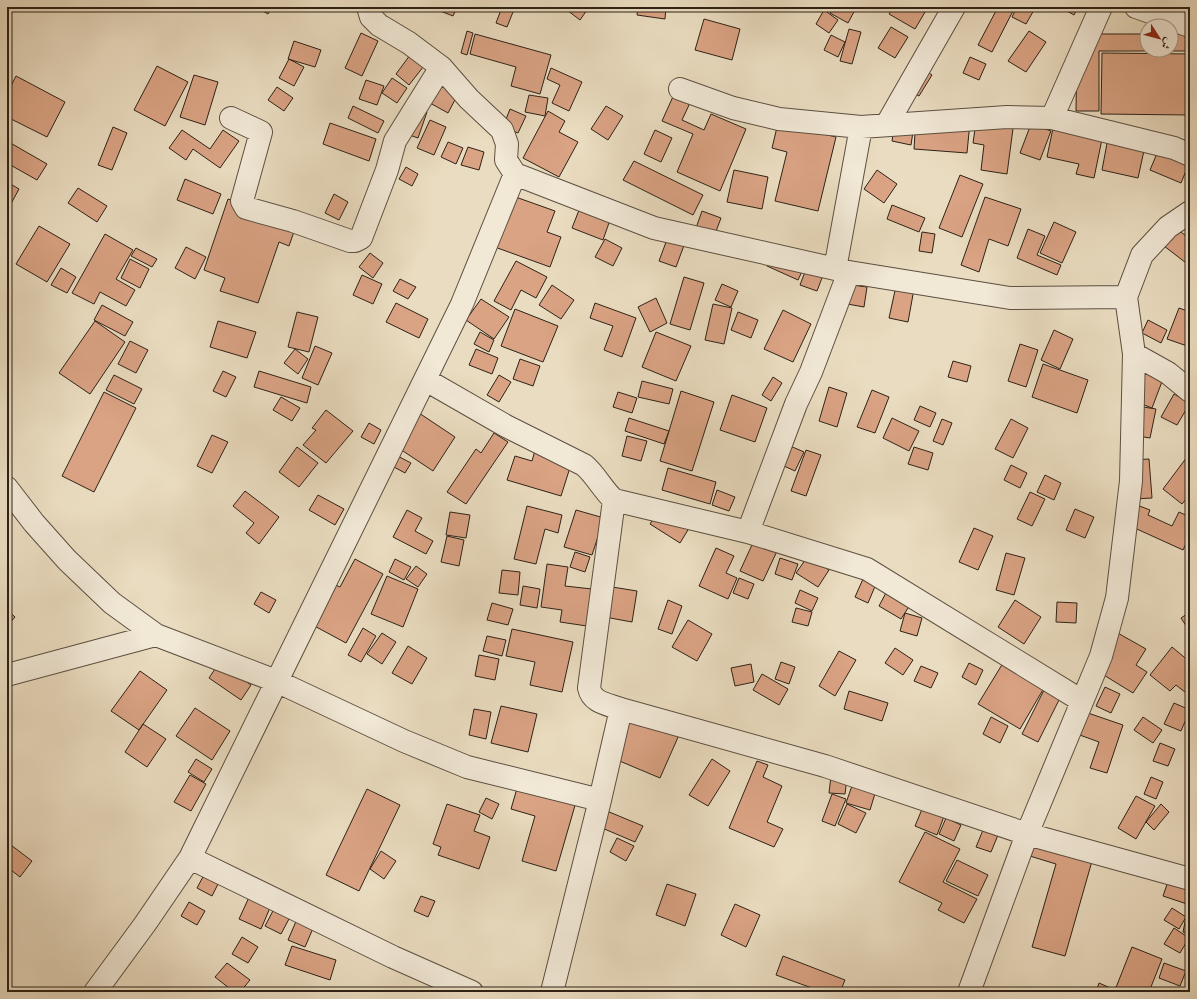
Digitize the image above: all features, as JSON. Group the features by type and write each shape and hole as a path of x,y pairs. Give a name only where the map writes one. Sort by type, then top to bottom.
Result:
{"street":[{"path":"368,7 370,17 379,25 409,43 441,67 469,99 502,130 507,144 506,160 515,174 654,228 842,271 1010,298 1126,297"},
{"path":"887,124 954,7"},
{"path":"1052,118 1101,7"},
{"path":"1136,7 1190,26"},
{"path":"231,118 261,132 242,201 244,205 350,241 355,241 361,238 387,170 395,141 441,67"},
{"path":"680,89 733,108 778,119 861,127 887,124 1007,117 1052,118 1174,148 1190,155"},
{"path":"748,532 796,404 811,372 842,271 861,127"},
{"path":"103,989 190,858 276,681 426,380 462,304 515,174"},
{"path":"969,992 1027,834 1101,656 1117,598 1131,481 1134,354 1126,297 1142,255 1168,227 1190,212"},
{"path":"1134,354 1168,373 1190,391"},
{"path":"426,380 506,426 584,465 592,472 604,491 614,500 748,532 867,569 1082,701"},
{"path":"7,488 34,523 67,560 112,603 156,635 276,681 404,741 467,766 600,800"},
{"path":"614,500 589,688 591,696 598,701 621,709 825,766 1027,834 1190,879"},
{"path":"7,675 156,635"},
{"path":"552,992 621,709"},
{"path":"190,858 393,957 472,992"}],"building":[{"path":"256,7 272,7 268,14"},
{"path":"375,7 385,7 382,12"},
{"path":"430,7 457,7 453,16"},
{"path":"482,7 492,7 489,11"},
{"path":"502,7 515,7 507,27 496,23"},
{"path":"563,7 589,7 580,20"},
{"path":"638,7 666,7 665,19 637,15"},
{"path":"834,7 856,8 848,23 830,13"},
{"path":"894,7 928,7 915,29 889,14"},
{"path":"998,7 1015,7 992,52 978,45"},
{"path":"1017,7 1029,7 1034,10 1026,24 1012,17"},
{"path":"1060,7 1078,7 1074,15"},
{"path":"824,10 838,20 829,33 816,24"},
{"path":"704,19 740,29 732,60 695,50"},
{"path":"891,27 908,37 895,58 878,48"},
{"path":"849,29 861,32 852,64 840,61"},
{"path":"467,31 473,33 467,55 461,53"},
{"path":"1029,31 1046,42 1026,72 1008,61"},
{"path":"361,33 378,41 362,76 345,68"},
{"path":"475,34 551,55 540,94 511,86 516,67 470,54"},
{"path":"1077,34 1139,34 1139,51 1099,51 1099,111 1076,111"},
{"path":"1179,34 1190,34 1190,51 1179,51"},
{"path":"831,35 845,42 838,57 824,50"},
{"path":"294,41 321,50 315,67 288,59"},
{"path":"413,51 427,62 409,85 396,74"},
{"path":"1102,53 1139,53 1139,58 1179,58 1179,54 1190,54 1190,115 1101,114"},
{"path":"970,57 986,64 979,80 963,73"},
{"path":"289,59 304,67 294,86 279,78"},
{"path":"916,65 932,75 919,96 903,87"},
{"path":"157,66 188,82 165,126 134,110"},
{"path":"551,68 582,82 569,111 552,103 560,85 547,79"},
{"path":"194,75 218,82 205,125 180,117"},
{"path":"16,76 65,102 47,137 7,117 7,94"},
{"path":"392,78 407,88 397,103 382,93"},
{"path":"366,80 384,86 377,105 359,99"},
{"path":"680,81 697,88 682,120 704,130 711,114 746,129 720,191 677,172 693,134 662,121"},
{"path":"441,84 458,94 448,113 430,103"},
{"path":"277,87 293,98 284,111 268,100"},
{"path":"529,95 548,98 545,116 525,112"},
{"path":"408,105 427,112 418,138 398,131"},
{"path":"353,106 384,121 378,133 348,118"},
{"path":"606,106 623,116 608,140 591,129"},
{"path":"510,109 526,116 518,133 503,127"},
{"path":"548,111 565,121 559,132 578,142 559,177 523,158"},
{"path":"977,115 1014,121 1007,174 981,170 984,145 973,143"},
{"path":"916,117 970,122 967,153 914,149"},
{"path":"430,120 446,127 434,155 417,148"},
{"path":"895,122 914,125 911,145 892,141"},
{"path":"330,123 376,139 369,161 323,144"},
{"path":"778,123 836,137 818,211 775,201 787,152 772,148"},
{"path":"1031,124 1051,131 1040,160 1020,153"},
{"path":"113,127 127,133 112,170 98,165"},
{"path":"1053,128 1102,139 1094,178 1076,174 1079,164 1047,157"},
{"path":"182,130 210,149 223,130 239,141 220,168 193,149 186,160 169,148"},
{"path":"655,130 672,138 661,162 644,154"},
{"path":"1108,138 1145,146 1138,178 1102,170"},
{"path":"7,141 47,164 37,180 7,163"},
{"path":"448,142 463,148 456,164 441,157"},
{"path":"1161,144 1190,161 1181,183 1150,170"},
{"path":"468,147 484,152 479,170 461,165"},
{"path":"634,161 703,195 693,215 623,180"},
{"path":"406,167 418,174 412,186 399,179"},
{"path":"734,170 768,177 762,209 727,202"},
{"path":"877,170 897,184 884,203 864,189"},
{"path":"960,175 983,184 962,237 939,228"},
{"path":"185,179 221,194 213,214 177,200"},
{"path":"7,182 19,189 7,211"},
{"path":"78,188 107,206 97,222 68,203"},
{"path":"334,194 348,202 339,220 325,213"},
{"path":"510,195 555,211 547,232 561,237 550,267 492,246"},
{"path":"985,197 1021,209 1008,246 989,239 979,272 961,265"},
{"path":"228,199 297,223 289,246 279,242 258,303 220,291 225,278 204,270"},
{"path":"581,205 611,217 603,240 572,228"},
{"path":"892,205 925,218 919,232 887,219"},
{"path":"702,211 721,218 715,234 696,228"},
{"path":"1054,222 1076,232 1062,263 1040,253"},
{"path":"1168,222 1190,239 1190,266 1155,239"},
{"path":"39,226 70,244 47,282 16,264"},
{"path":"1028,229 1045,236 1037,255 1061,265 1057,275 1017,258"},
{"path":"922,232 935,234 932,253 919,251"},
{"path":"105,234 133,250 116,279 135,290 126,306 100,292 94,304 72,293"},
{"path":"669,234 686,240 676,267 659,261"},
{"path":"605,239 622,248 613,266 595,257"},
{"path":"186,247 206,257 195,279 175,268"},
{"path":"136,248 157,259 152,267 131,256"},
{"path":"774,251 805,265 798,280 767,266"},
{"path":"370,253 383,263 373,278 359,267"},
{"path":"130,259 149,269 140,288 121,278"},
{"path":"516,261 547,277 536,298 521,290 511,310 494,301"},
{"path":"808,264 825,270 817,291 800,285"},
{"path":"61,268 76,277 67,293 51,285"},
{"path":"362,275 382,284 373,304 353,295"},
{"path":"684,277 704,283 690,330 670,324"},
{"path":"400,279 416,287 408,299 393,291"},
{"path":"722,284 738,291 731,307 715,300"},
{"path":"845,284 867,287 864,307 842,303"},
{"path":"552,285 574,300 561,319 539,305"},
{"path":"896,286 914,289 908,322 889,318"},
{"path":"656,298 667,323 650,332 638,307"},
{"path":"481,299 509,317 494,339 466,320"},
{"path":"396,303 428,319 419,338 386,322"},
{"path":"595,303 636,318 622,357 604,350 613,326 590,318"},
{"path":"713,304 732,308 724,344 705,340"},
{"path":"102,305 133,322 125,336 94,320"},
{"path":"1179,308 1190,312 1190,347 1167,339"},
{"path":"515,309 558,326 543,362 501,346"},
{"path":"783,310 811,324 793,362 764,349"},
{"path":"297,312 318,317 309,352 288,347"},
{"path":"738,312 758,320 751,338 731,330"},
{"path":"1148,320 1167,330 1161,343 1142,333"},
{"path":"95,321 125,342 90,394 59,373"},
{"path":"218,321 256,332 247,358 210,347"},
{"path":"1054,330 1073,339 1060,369 1041,360"},
{"path":"480,332 494,340 489,352 474,344"},
{"path":"656,332 691,346 676,381 642,367"},
{"path":"130,341 148,350 136,373 118,364"},
{"path":"1020,344 1038,350 1026,387 1008,381"},
{"path":"315,346 332,353 318,385 302,378"},
{"path":"295,349 308,359 298,374 284,363"},
{"path":"476,349 498,358 492,374 469,365"},
{"path":"520,359 540,366 533,386 513,379"},
{"path":"953,361 971,366 967,382 948,377"},
{"path":"1043,364 1088,380 1077,413 1032,397"},
{"path":"223,371 236,377 226,397 213,391"},
{"path":"259,371 311,387 307,403 254,387"},
{"path":"1145,372 1163,379 1152,408 1134,401"},
{"path":"114,375 142,389 134,404 106,390"},
{"path":"499,375 511,382 499,402 487,395"},
{"path":"773,377 782,383 771,401 762,395"},
{"path":"642,381 673,389 669,404 638,397"},
{"path":"829,387 847,393 837,427 819,421"},
{"path":"872,390 889,397 875,433 857,427"},
{"path":"681,391 714,402 692,471 660,461"},
{"path":"104,392 136,408 94,492 62,476"},
{"path":"618,392 637,398 632,413 613,407"},
{"path":"1174,394 1190,403 1177,425 1161,417"},
{"path":"732,395 767,408 755,442 720,430"},
{"path":"281,397 300,408 292,421 273,410"},
{"path":"920,406 936,413 930,427 914,420"},
{"path":"1137,406 1156,409 1150,438 1131,435"},
{"path":"410,407 455,437 433,471 388,441"},
{"path":"326,410 353,431 326,463 303,445 316,430 312,428"},
{"path":"629,418 669,431 664,444 625,431"},
{"path":"892,418 919,431 909,451 883,438"},
{"path":"942,419 952,423 943,445 933,441"},
{"path":"1011,419 1028,428 1013,458 995,449"},
{"path":"369,423 381,430 374,444 361,437"},
{"path":"494,433 508,442 466,504 447,492 476,449 481,453"},
{"path":"212,435 228,442 212,473 197,466"},
{"path":"627,436 647,441 641,461 622,456"},
{"path":"781,442 804,452 795,471 773,461"},
{"path":"297,447 318,463 299,487 279,472"},
{"path":"536,447 573,458 561,496 507,480 515,456 532,461"},
{"path":"914,447 933,453 928,470 908,464"},
{"path":"806,450 821,455 806,496 791,491"},
{"path":"388,451 411,463 405,473 383,461"},
{"path":"1190,453 1190,494 1182,504 1163,489"},
{"path":"1149,459 1152,498 1134,499 1132,460"},
{"path":"1011,465 1027,473 1020,488 1004,480"},
{"path":"668,468 716,482 710,504 662,490"},
{"path":"1045,475 1061,483 1054,500 1037,492"},
{"path":"717,490 735,497 729,511 712,505"},
{"path":"245,491 279,517 259,544 246,533 254,523 233,506"},
{"path":"1030,492 1045,499 1032,526 1017,519"},
{"path":"318,495 344,509 335,525 309,510"},
{"path":"1190,502 1190,513 1185,509"},
{"path":"1137,505 1150,510 1148,515 1172,526 1179,512 1190,517 1190,535 1183,550 1128,525"},
{"path":"527,506 562,515 558,533 545,529 536,564 514,559"},
{"path":"661,506 691,525 680,543 650,524"},
{"path":"1075,509 1094,517 1085,538 1066,530"},
{"path":"407,510 422,518 415,531 433,541 426,554 393,537"},
{"path":"576,510 604,518 592,555 564,547"},
{"path":"450,512 470,515 466,538 446,535"},
{"path":"974,528 993,536 978,570 959,562"},
{"path":"447,536 464,540 459,566 441,562"},
{"path":"756,536 779,547 763,581 740,571"},
{"path":"716,548 734,556 726,573 737,578 728,599 699,586"},
{"path":"575,552 590,557 585,572 570,567"},
{"path":"1006,553 1025,558 1014,595 996,590"},
{"path":"808,556 829,570 818,587 796,573"},
{"path":"780,558 798,564 792,580 775,574"},
{"path":"355,559 383,574 346,643 309,623 331,583 340,587"},
{"path":"395,559 411,567 404,580 389,572"},
{"path":"547,564 568,567 565,586 592,589 587,626 560,622 562,610 541,607"},
{"path":"416,566 427,574 418,587 406,579"},
{"path":"502,570 520,572 518,595 499,593"},
{"path":"387,576 418,589 403,627 371,614"},
{"path":"739,578 754,584 748,599 733,593"},
{"path":"863,579 876,584 868,603 855,597"},
{"path":"600,585 637,591 632,622 594,615"},
{"path":"523,586 540,589 537,608 520,605"},
{"path":"800,590 818,598 812,611 795,603"},
{"path":"887,591 910,605 901,619 879,606"},
{"path":"261,592 276,600 269,613 254,604"},
{"path":"668,600 682,606 672,634 658,629"},
{"path":"1015,600 1041,617 1024,644 998,627"},
{"path":"1057,602 1077,603 1076,623 1056,622"},
{"path":"492,603 513,609 508,625 487,620"},
{"path":"796,608 812,612 808,626 792,622"},
{"path":"7,610 15,617 7,626"},
{"path":"1190,612 1190,632 1181,618"},
{"path":"905,613 922,618 917,636 900,631"},
{"path":"688,620 712,634 697,661 672,647"},
{"path":"363,628 376,636 361,662 348,655"},
{"path":"512,629 573,642 562,692 530,685 535,662 506,656"},
{"path":"1116,632 1146,649 1136,665 1147,672 1133,693 1094,669"},
{"path":"382,633 396,642 382,664 367,654"},
{"path":"487,636 506,640 502,656 483,651"},
{"path":"408,646 427,658 412,684 392,673"},
{"path":"1172,647 1190,662 1190,696 1176,685 1170,691 1150,675"},
{"path":"895,648 913,660 903,675 885,663"},
{"path":"839,651 856,660 835,696 819,686"},
{"path":"479,655 499,659 495,680 475,676"},
{"path":"781,662 795,667 789,684 775,679"},
{"path":"219,663 251,685 241,700 209,678"},
{"path":"969,663 983,670 976,685 962,677"},
{"path":"1003,663 1044,688 1020,729 978,704"},
{"path":"751,664 754,682 735,686 731,668"},
{"path":"921,666 938,673 931,688 914,681"},
{"path":"140,671 167,690 139,730 111,711"},
{"path":"762,674 788,689 779,705 753,690"},
{"path":"1105,687 1120,694 1111,713 1096,706"},
{"path":"1045,688 1061,696 1038,742 1022,734"},
{"path":"849,691 888,703 882,721 844,709"},
{"path":"1174,703 1190,710 1181,731 1164,724"},
{"path":"501,706 537,714 528,752 491,743"},
{"path":"195,708 230,731 212,760 176,736"},
{"path":"474,709 491,712 486,739 469,735"},
{"path":"1085,712 1123,725 1107,773 1090,768 1099,742 1077,734"},
{"path":"629,713 679,735 660,778 610,757"},
{"path":"991,717 1008,726 1000,743 983,734"},
{"path":"1143,717 1162,730 1153,743 1134,730"},
{"path":"143,724 166,739 147,767 125,752"},
{"path":"1160,743 1175,749 1168,766 1153,761"},
{"path":"196,759 212,769 204,782 188,772"},
{"path":"712,759 730,771 708,806 689,795"},
{"path":"757,761 768,765 763,777 782,786 767,822 783,829 774,847 729,828"},
{"path":"190,775 206,784 191,811 174,802"},
{"path":"831,776 847,778 845,794 829,793"},
{"path":"1151,777 1163,782 1156,799 1144,794"},
{"path":"520,778 576,802 556,871 522,861 535,816 511,809"},
{"path":"854,780 877,787 870,810 846,803"},
{"path":"367,789 400,805 359,891 326,875"},
{"path":"832,794 846,799 835,826 822,821"},
{"path":"1136,796 1155,806 1136,839 1118,828"},
{"path":"486,798 499,804 492,819 479,812"},
{"path":"925,802 946,811 937,835 915,826"},
{"path":"447,804 480,815 474,831 490,837 479,869 438,855 441,847 433,844"},
{"path":"847,804 866,813 856,833 838,824"},
{"path":"1161,804 1169,812 1154,830 1146,822"},
{"path":"602,809 643,826 635,842 595,825"},
{"path":"946,818 961,825 954,841 939,834"},
{"path":"983,830 998,835 991,852 976,847"},
{"path":"925,832 960,849 943,882 977,899 964,923 938,910 942,903 899,882"},
{"path":"617,838 634,846 626,861 610,852"},
{"path":"1024,841 1092,861 1065,956 1032,947 1056,864 1020,853"},
{"path":"7,842 32,861 20,877 7,867"},
{"path":"381,851 396,861 384,879 370,869"},
{"path":"957,860 988,875 978,896 946,881"},
{"path":"1172,870 1190,876 1190,905 1163,896"},
{"path":"205,873 219,882 212,896 197,888"},
{"path":"667,884 696,894 685,926 656,915"},
{"path":"251,893 272,903 261,929 239,919"},
{"path":"421,896 435,901 428,917 414,911"},
{"path":"189,902 205,911 197,925 181,916"},
{"path":"735,904 760,915 746,947 721,935"},
{"path":"1172,908 1186,917 1179,929 1164,920"},
{"path":"274,909 290,917 281,934 265,926"},
{"path":"1186,917 1190,918 1190,934 1183,932"},
{"path":"297,919 314,926 305,947 288,940"},
{"path":"1174,928 1189,938 1180,953 1164,944"},
{"path":"242,937 258,947 248,963 232,954"},
{"path":"292,946 336,960 330,980 285,965"},
{"path":"1132,947 1162,959 1149,992 1096,992 1099,983 1115,990"},
{"path":"783,956 845,980 840,992 823,992 776,975"},
{"path":"227,963 250,980 240,992 234,992 215,977"},
{"path":"1164,963 1186,971 1180,986 1159,978"}]}
